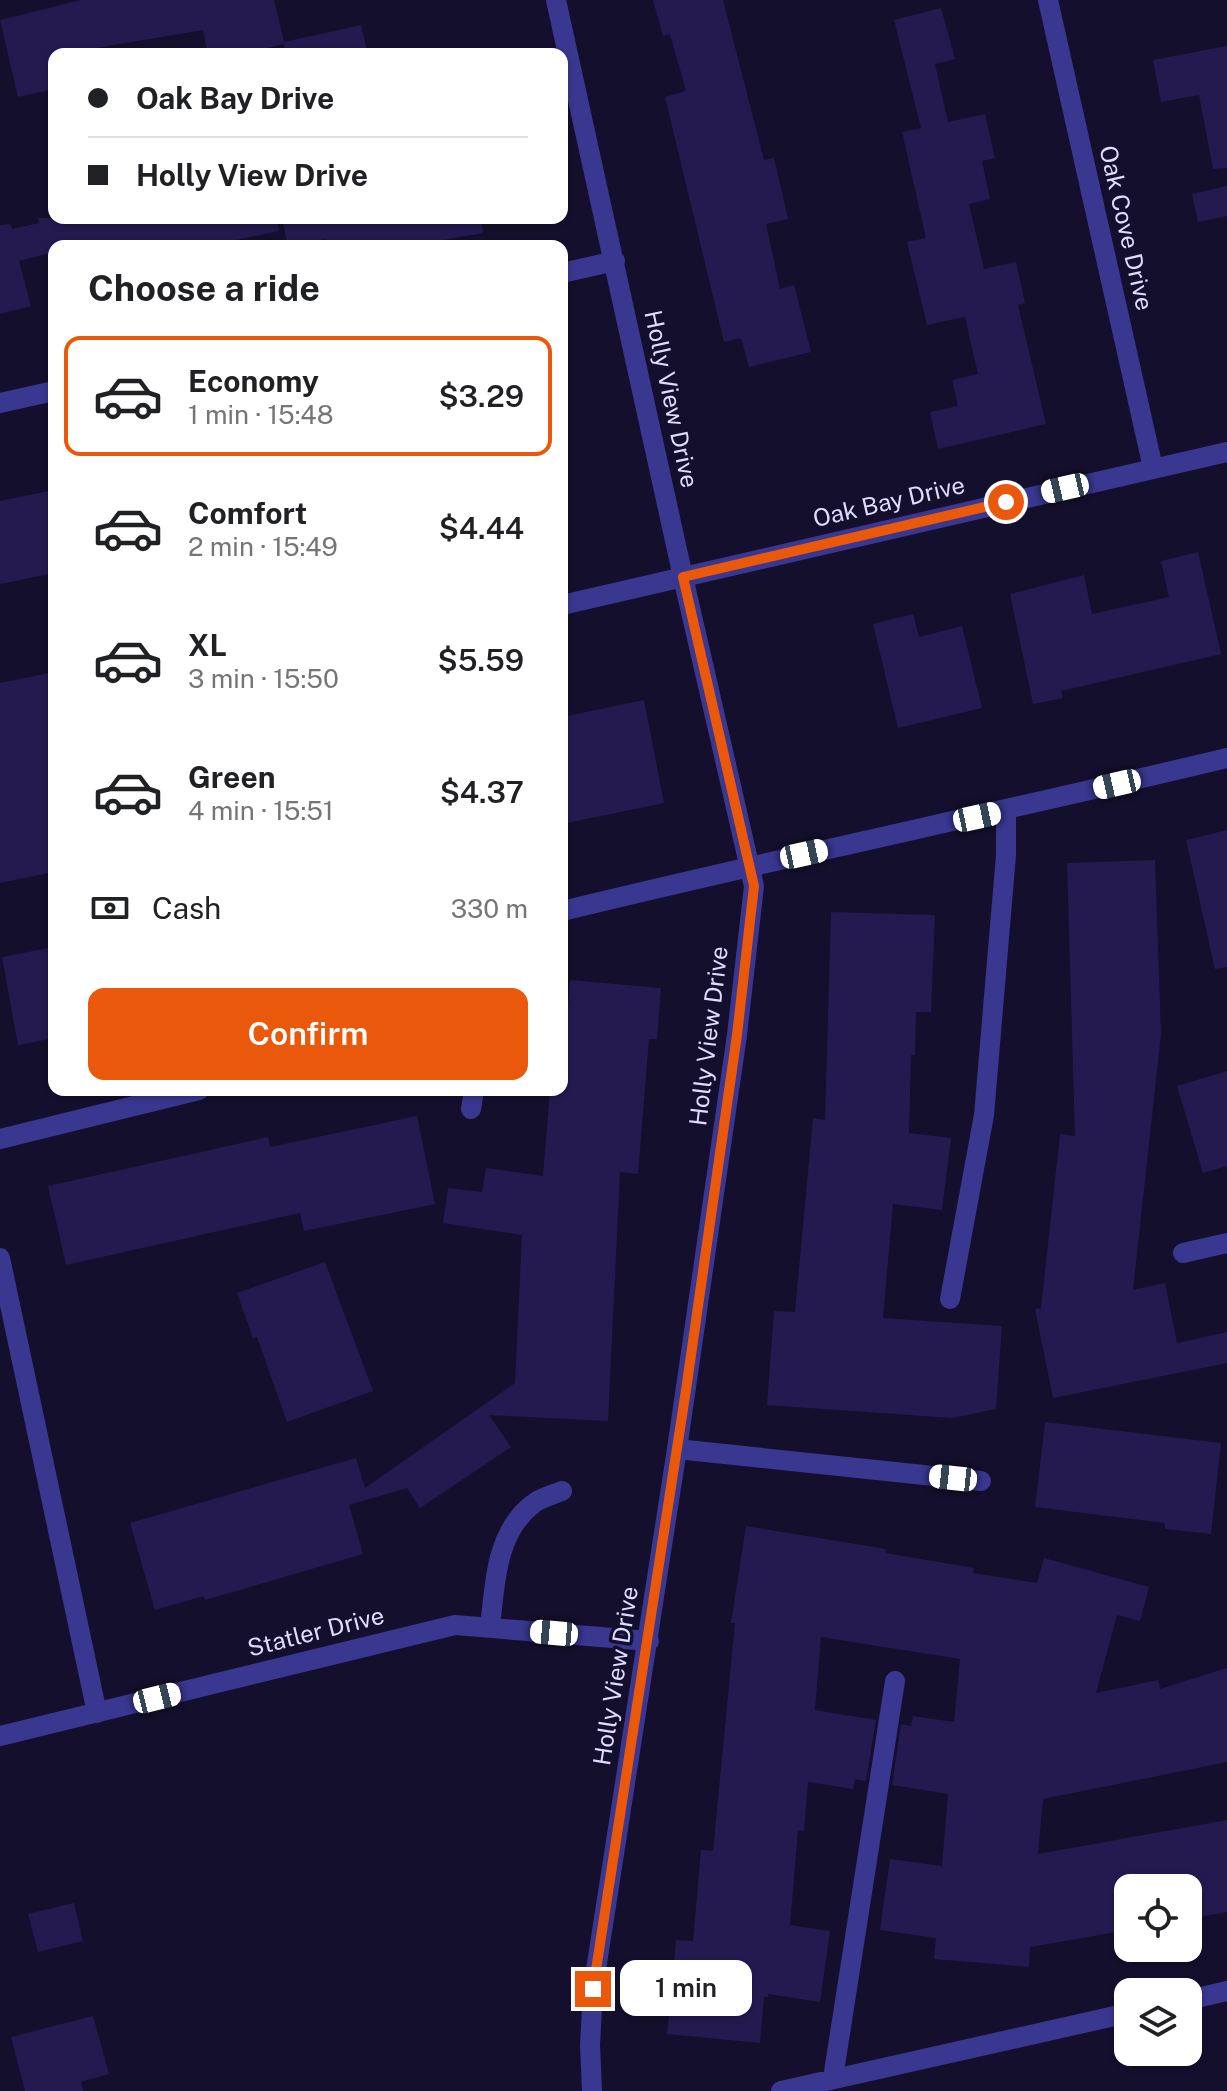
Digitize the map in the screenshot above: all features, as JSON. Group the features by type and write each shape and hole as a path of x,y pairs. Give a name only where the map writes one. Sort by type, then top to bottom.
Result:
{"street":[{"name":"Holly View Drive","path":"556,0 567,48"},
{"name":"Oak Cove Drive","path":"1048,0 1153,468"},
{"name":"Holly View Drive","path":"568,53 754,886 737,1035 649,1641 593,1989 590,2045 592,2091"},
{"path":"568,272 615,261"},
{"path":"0,403 48,392"},
{"name":"Oak Bay Drive","path":"568,604 1227,452"},
{"path":"568,910 751,864 1006,811 1227,758"},
{"path":"950,1299 984,1115 1006,855 1006,811"},
{"path":"0,1139 175,1096"},
{"path":"1183,1253 1227,1243"},
{"path":"0,1258 97,1713"},
{"path":"677,1449 981,1481"},
{"path":"490,1627 498,1563 506,1539 533,1503 562,1491"},
{"name":"Statler Drive","path":"0,1736 455,1625 649,1641"},
{"path":"833,2078 895,1681"},
{"path":"1202,1997 1227,1991"},
{"path":"781,2091 1114,2016"}],"building":[{"path":"81,0 274,0 284,42 361,25 367,48 284,48 284,44 267,48 207,48 203,30 96,48 48,48 48,90 18,97 0,20"},
{"path":"653,0 723,0 764,160 774,158 788,219 766,224 780,289 794,285 811,352 749,367 741,338 724,342 665,97 686,91 670,34 663,36"},
{"path":"941,8 955,59 935,64 948,122 985,114 995,158 982,161 990,199 969,204 984,269 1016,262 1025,303 1018,305 1046,424 938,449 930,412 958,406 952,380 978,374 965,317 927,325 907,242 926,238 902,132 921,128 894,20"},
{"path":"1227,46 1227,168 1213,169 1199,95 1161,102 1153,60"},
{"path":"1227,186 1227,216 1198,222 1192,194"},
{"path":"38,218 48,218 48,224 278,224 279,231 236,240 48,240 48,254 19,261 31,306 0,314 0,225 10,224 12,229 39,223"},
{"path":"283,224 482,224 483,233 443,240 287,240"},
{"path":"48,491 48,574 0,584 0,501"},
{"path":"1198,552 1221,654 1061,691 1063,698 1033,704 1010,594 1084,575 1092,614 1169,597 1161,561"},
{"path":"913,614 919,637 962,626 982,708 898,728 873,624"},
{"path":"48,673 48,873 0,883 0,683"},
{"path":"644,700 664,803 568,823 568,716"},
{"path":"1227,830 1227,967 1215,969 1186,840"},
{"path":"1155,860 1161,1034 1133,1290 1165,1283 1177,1343 1227,1332 1227,1363 1053,1398 1035,1309 1041,1308 1060,1134 1075,1136 1067,863"},
{"path":"831,912 935,915 931,1012 916,1012 915,1055 911,1055 909,1133 951,1138 942,1210 893,1204 883,1318 1002,1326 996,1409 952,1418 767,1405 774,1311 795,1312 813,1118 825,1120"},
{"path":"48,948 48,1039 18,1045 2,957"},
{"path":"570,980 661,988 657,1039 649,1039 638,1174 620,1172 608,1421 489,1415 511,1447 420,1508 407,1488 349,1505 363,1554 205,1600 204,1596 155,1610 130,1523 356,1458 365,1488 515,1383 522,1235 443,1223 448,1188 482,1192 486,1168 543,1176 550,1096 568,1096"},
{"path":"1227,1071 1227,1166 1203,1173 1177,1086"},
{"path":"417,1116 435,1204 304,1231 300,1213 66,1265 48,1186 268,1137 270,1147"},
{"path":"325,1262 373,1391 287,1422 257,1337 253,1338 237,1293"},
{"path":"1045,1422 1221,1443 1211,1534 1165,1529 1165,1523 1035,1507"},
{"path":"746,1526 886,1549 885,1553 974,1568 973,1573 1037,1583 1044,1558 1149,1587 1140,1621 1117,1615 1096,1693 1158,1680 1160,1689 1227,1668 1227,1762 1043,1799 1038,1854 1227,1820 1227,1912 1202,1916 1202,1874 1114,1874 1114,1932 1030,1947 1029,1967 934,1959 936,1938 880,1930 890,1859 942,1866 948,1794 892,1785 901,1724 911,1726 913,1716 954,1722 960,1659 821,1637 815,1710 876,1720 866,1781 855,1779 853,1789 808,1782 804,1831 798,1830 790,1925 830,1931 820,2002 768,1994 764,1997 760,2043 667,2034 676,1940 693,1941 701,1850 713,1851 735,1623 731,1623"},
{"path":"74,1903 83,1941 38,1952 28,1914"},
{"path":"93,2016 109,2074 81,2082 83,2091 25,2091 11,2037"}],"route":[{"path":"593,1989 686,1390 737,1035 754,886 683,577 1006,502"}]}
